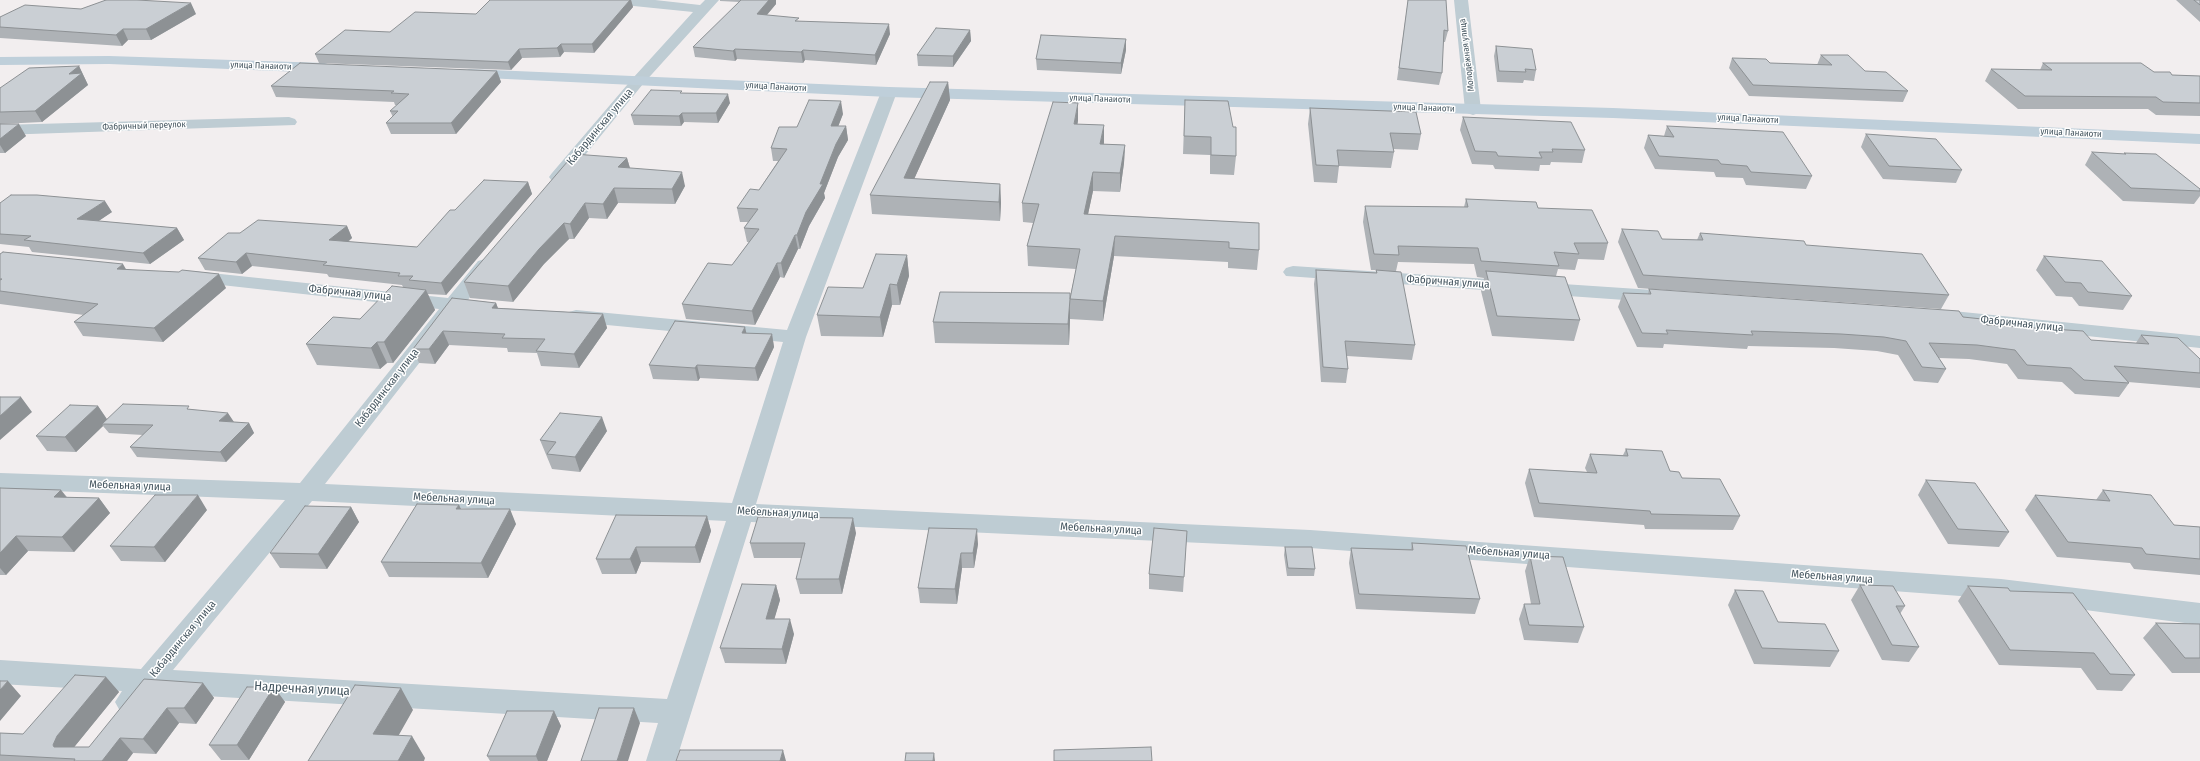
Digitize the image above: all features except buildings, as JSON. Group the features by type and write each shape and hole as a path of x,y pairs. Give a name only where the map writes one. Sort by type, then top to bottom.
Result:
{"street":[{"path":"614,0 708,4"},
{"name":"Молодёжная улица","path":"1461,0 1473,110"},
{"name":"Кабардинская улица","path":"548,190 638,81 708,4"},
{"name":"улица Панаиоти","path":"0,61 109,60 338,69"},
{"name":"улица Панаиоти","path":"457,74 889,92 1613,113 2200,139"},
{"path":"661,761 742,511 795,338 889,92"},
{"name":"Фабричный переулок","path":"0,130 289,122"},
{"name":"Кабардинская улица","path":"115,720 306,492 452,304 497,250"},
{"name":"Фабричная улица","path":"1293,272 1673,298"},
{"name":"Фабричная улица","path":"174,275 483,307"},
{"path":"561,315 795,338"},
{"name":"Фабричная улица","path":"1934,316 2200,342"},
{"name":"Мебельная улица","path":"0,482 306,492 742,511 1326,540 2001,589 2200,614"},
{"name":"Надречная улица","path":"0,672 676,712"}]}
